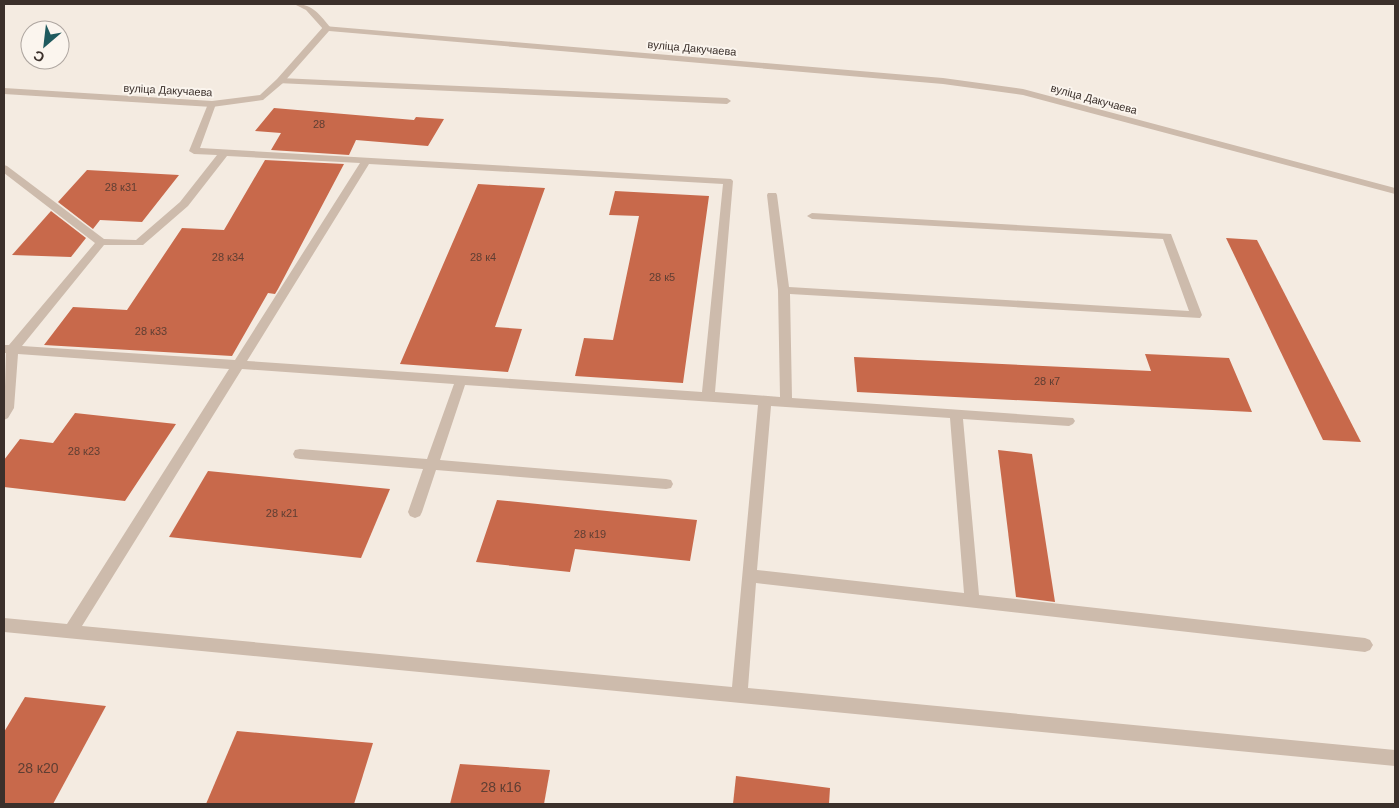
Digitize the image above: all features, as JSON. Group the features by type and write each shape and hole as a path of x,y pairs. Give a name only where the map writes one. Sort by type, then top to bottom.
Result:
{"street":[{"path":"298,4 309,8 327,28"},
{"name":"вуліца Дакучаева","path":"4,91 212,104 263,97 280,81 327,28 943,81 1015,91 1395,191"},
{"path":"280,81 727,101"},
{"path":"212,104 194,150 728,181 708,397"},
{"path":"4,168 101,242 139,242 184,204 225,152"},
{"path":"70,632 367,160"},
{"path":"772,195 784,290 786,402"},
{"path":"784,290 1196,315 1167,236 812,216"},
{"path":"4,414 8,408 8,350 101,242"},
{"path":"8,350 1069,421"},
{"path":"415,512 462,380"},
{"path":"739,696 766,401"},
{"path":"956,414 972,601"},
{"path":"300,454 666,484"},
{"path":"750,576 1365,645"},
{"path":"4,625 1395,758"}],"building":[{"path":"274,108 414,120 416,117 444,119 428,146 356,140 349,155 271,150 281,133 255,131"},
{"path":"265,160 344,164 278,289 275,294 268,293 232,356 44,345 73,307 127,310 182,228 224,230"},
{"path":"87,170 179,175 142,222 100,220 93,229 58,202"},
{"path":"478,184 545,188 495,327 522,329 508,372 400,364"},
{"path":"615,191 709,196 683,383 575,376 584,338 613,340 639,216 609,215"},
{"path":"51,211 86,238 71,257 12,255"},
{"path":"1226,238 1257,240 1361,442 1323,440"},
{"path":"1145,354 1229,358 1252,412 857,392 854,357 1151,371"},
{"path":"75,413 176,424 125,501 4,487 4,460 20,439 53,443"},
{"path":"998,450 1032,454 1055,602 1016,597"},
{"path":"208,471 390,489 361,558 169,537"},
{"path":"497,500 697,520 690,561 575,549 570,572 476,562"},
{"path":"25,697 106,706 53,804 4,804 4,732"},
{"path":"237,731 373,743 354,804 206,804"},
{"path":"460,764 550,770 544,804 450,804"},
{"path":"736,776 830,788 829,804 733,804"}]}
